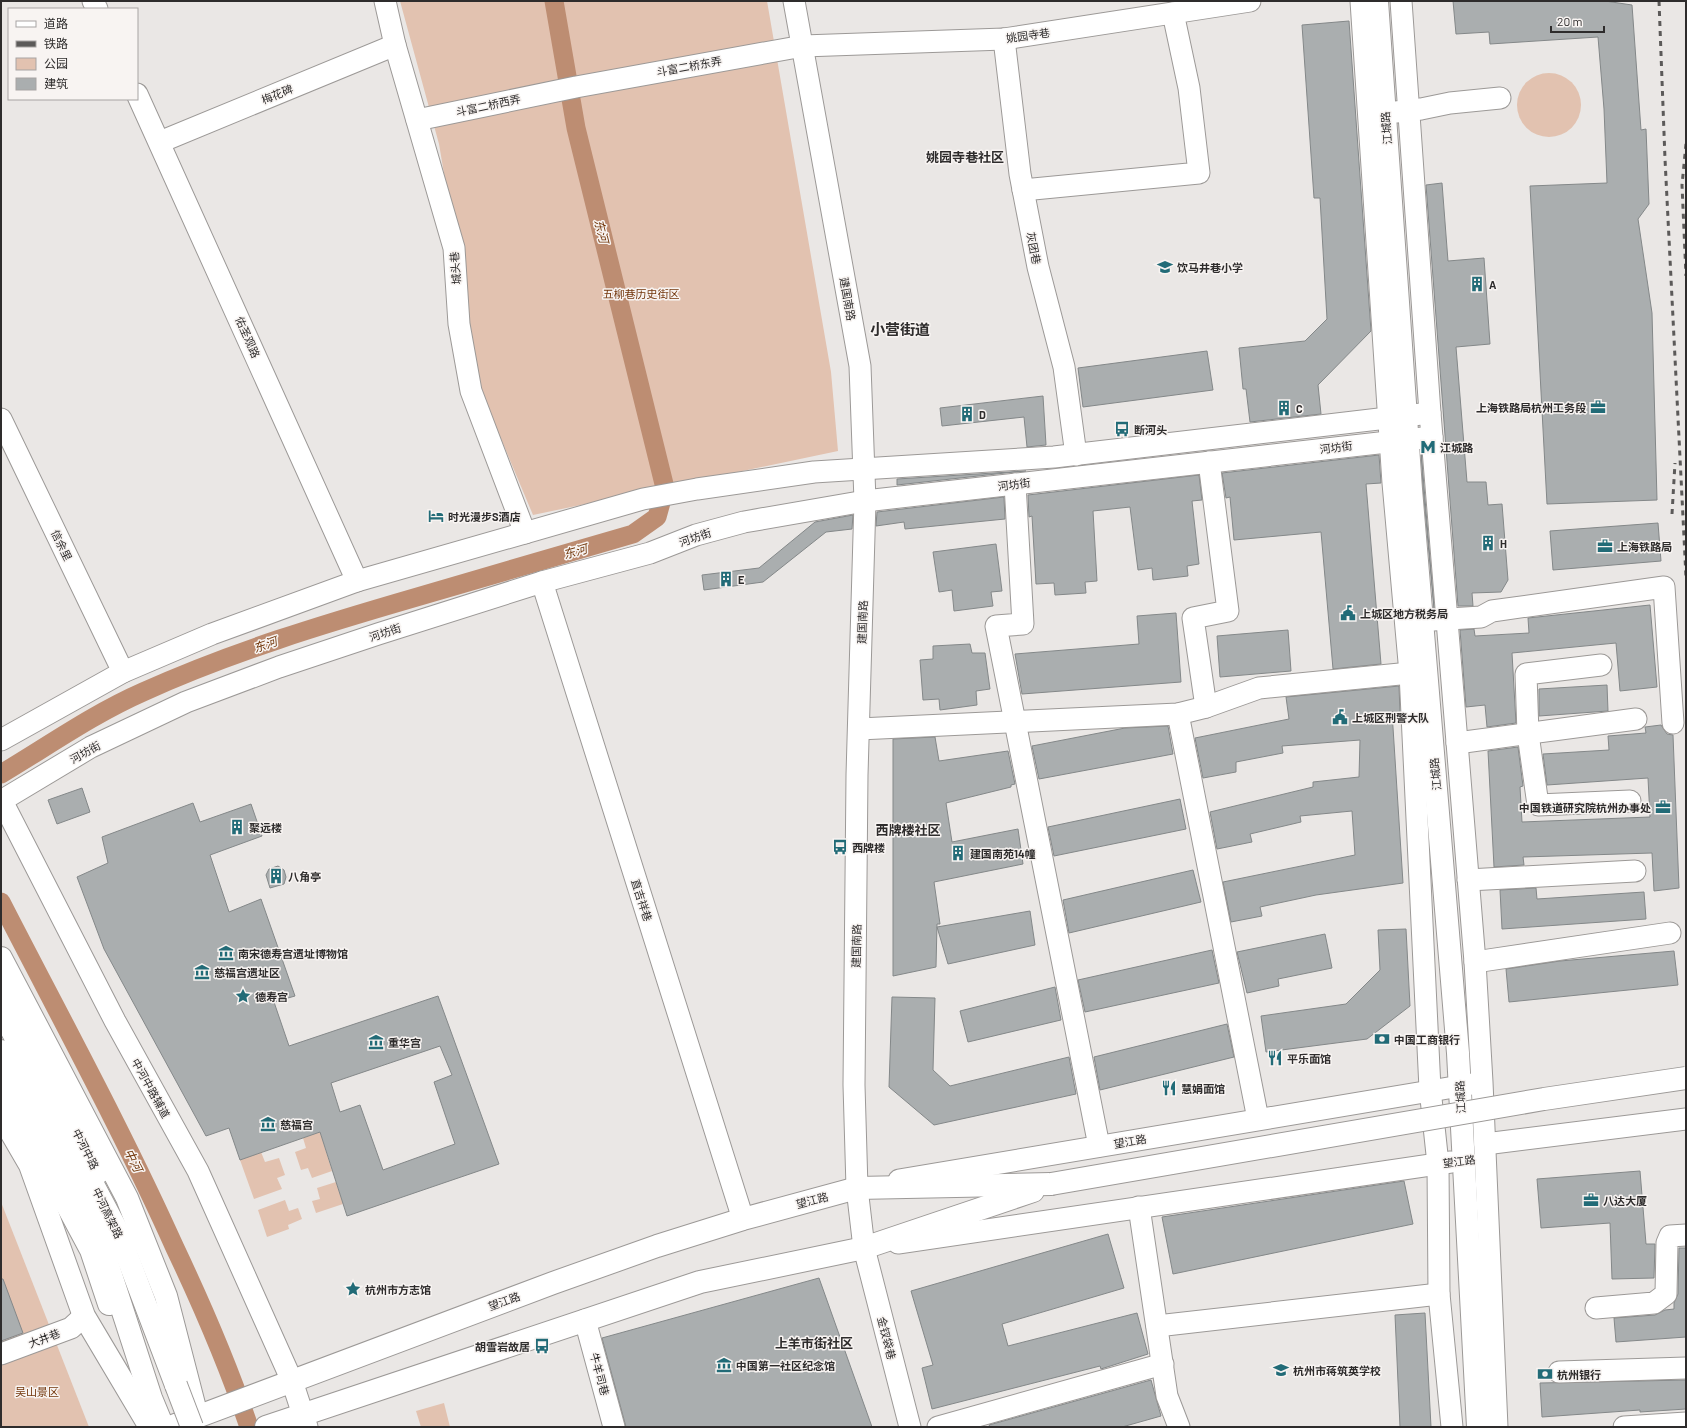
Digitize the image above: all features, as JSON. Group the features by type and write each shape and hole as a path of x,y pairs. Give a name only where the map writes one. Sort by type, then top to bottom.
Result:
{"main road":[{"name":"江城路","path":"1377,1 1385,113 1399,440 1422,621 1422,737 1460,1085 1478,1427"},
{"path":"1,958 127,1198 166,1296 197,1423"},
{"name":"中河中路","path":"1,988 50,1077 123,1221 197,1423"},
{"name":"中河高架路","path":"1,1010 118,1232 197,1423"},
{"name":"中河高架路","path":"1,1051 100,1241 151,1398 163,1427"},
{"path":"857,1188 1051,1184 1544,1099 1686,1078"},
{"path":"1,1082 91,1250 151,1427"},
{"path":"1,1115 30,1165 84,1316 151,1427"},
{"path":"864,1248 1051,1184"},
{"name":"望江路","path":"170,1427 197,1423 224,1406 657,1246 743,1219 857,1188"},
{"name":"望江路","path":"266,1427 305,1420 585,1320 700,1282 864,1248"}],"street":[{"name":"城头巷","path":"385,1 395,45 454,248 459,324 471,391 525,533"},
{"name":"建国南路","path":"794,1 860,366 865,502 859,728 854,1085 857,1188 864,1248"},
{"name":"姚园寺巷","path":"803,46 1004,39 1250,1"},
{"name":"江城路","path":"1361,1 1398,417"},
{"name":"江城路","path":"1401,1 1430,413 1475,962 1482,1082 1497,1427"},
{"path":"1023,190 1199,173 1188,88 1173,13"},
{"name":"灰团巷","path":"1004,39 1023,190 1038,267 1064,367 1076,455"},
{"name":"梅花碑","path":"160,142 395,45"},
{"name":"斗富二桥东弄","path":"567,88 803,46"},
{"name":"斗富二桥西弄","path":"417,120 567,88"},
{"name":"佑圣观路","path":"138,96 357,581"},
{"path":"1385,113 1450,103 1500,98"},
{"name":"河坊街","path":"1,740 123,672 212,634 357,581 652,498 688,490 814,472 1076,455 1430,413"},
{"name":"信余里","path":"1,419 123,672"},
{"name":"河坊街","path":"1,800 91,747 186,702 279,667 542,582 650,553 696,535 744,522 865,502 1432,437"},
{"name":"江城路","path":"1399,440 1410,673 1422,737 1430,1089 1438,1164 1439,1294 1452,1427"},
{"path":"1206,707 1193,618 1228,611 1209,462"},
{"path":"1015,484 1023,624 996,626 1099,1146"},
{"name":"直吉祥巷","path":"542,582 743,1219"},
{"path":"1422,621 1481,617 1492,611 1664,587 1673,723"},
{"path":"1601,666 1526,674 1528,734 1538,805 1630,801"},
{"path":"859,728 1178,714 1206,707 1259,688 1410,673"},
{"path":"1178,714 1258,1119"},
{"path":"1457,743 1636,719"},
{"name":"中河中路辅道","path":"1,800 115,1021 198,1171 292,1381 305,1420"},
{"path":"1468,880 1635,871"},
{"path":"1475,962 1670,933"},
{"name":"望江路","path":"857,1188 1430,1089 1482,1082"},
{"name":"望江路","path":"864,1248 1139,1206 1464,1160 1485,1151 1686,1119"},
{"path":"1139,1206 1167,1396 1180,1427"},
{"path":"1596,1308 1654,1303 1666,1294 1667,1243 1670,1236 1686,1235"},
{"name":"金钗袋巷","path":"864,1248 910,1427"},
{"path":"1157,1326 1439,1294"},
{"name":"大井巷","path":"1,1354 70,1328 84,1316"},
{"name":"牛羊司巷","path":"585,1320 614,1427"},
{"path":"938,1427 1163,1364"},
{"path":"1559,1372 1686,1368"},
{"path":"1624,1427 1686,1423"}],"green space":[{"name":"五柳巷历史街区","path":"400,1 767,1 831,372 838,451 533,515 481,391 439,144"},
{"path":"1549,73 1567,79 1575,87 1581,105 1575,123 1567,131 1549,137 1531,131 1523,123 1517,105 1523,87 1531,79"},
{"path":"320,1132 332,1171 312,1178 308,1168 301,1170 295,1152 306,1148 303,1138"},
{"path":"261,1152 265,1162 279,1158 285,1175 277,1178 282,1189 254,1199 240,1160"},
{"path":"336,1182 343,1204 316,1213 312,1201 320,1199 317,1188"},
{"path":"285,1200 289,1211 298,1208 302,1219 288,1225 289,1229 267,1237 258,1210"},
{"name":"吴山景区","path":"1,1202 89,1427 1,1427"},
{"path":"444,1403 450,1427 421,1427 416,1411"}],"building":[{"name":"上海铁路局杭州工务段","path":"1453,1 1605,1 1632,5 1641,130 1646,129 1649,204 1638,219 1652,313 1657,500 1547,504 1530,186 1607,183 1604,109 1598,37 1490,44 1489,32 1456,34"},
{"path":"1349,21 1371,331 1318,385 1321,414 1250,422 1246,389 1243,389 1239,348 1305,341 1327,319 1320,198 1314,198 1302,25"},
{"path":"1442,183 1448,261 1484,258 1490,344 1456,347 1467,482 1486,482 1488,505 1502,504 1508,580 1501,592 1472,593 1473,606 1458,606 1426,185"},
{"path":"1207,351 1213,390 1083,407 1078,368"},
{"path":"1043,396 1046,445 1027,447 1024,417 942,426 940,408"},
{"path":"1421,450 1434,608 1423,488"},
{"path":"1379,455 1381,483 1366,484 1381,664 1333,669 1321,532 1234,540 1230,497 1226,498 1222,473"},
{"path":"1026,471 1014,472 897,485 897,479"},
{"path":"1199,475 1202,500 1192,501 1199,564 1187,566 1188,576 1153,580 1152,568 1138,570 1130,507 1093,511 1097,581 1085,582 1086,593 1055,595 1054,583 1036,584 1032,516 1029,517 1028,495"},
{"path":"1004,497 1005,519 905,529 904,522 876,526 877,512"},
{"path":"853,515 852,529 826,532 763,582 704,590 702,575 759,568 815,522"},
{"name":"上海铁路局","path":"1658,523 1661,561 1553,570 1550,531"},
{"path":"996,544 1002,591 991,592 993,606 954,611 952,590 939,592 933,552"},
{"path":"1650,605 1657,687 1620,691 1616,643 1512,653 1516,723 1487,727 1485,705 1466,707 1460,630 1474,629 1475,636 1529,633 1528,618"},
{"path":"1176,613 1181,682 1022,694 1015,654 1139,644 1137,616"},
{"path":"1288,630 1291,671 1220,677 1217,636"},
{"path":"970,644 972,653 985,653 990,689 976,691 977,705 940,710 939,699 923,700 920,660 933,659 933,646"},
{"path":"1607,685 1608,711 1539,716 1539,689"},
{"path":"1399,686 1400,712 1392,712 1403,883 1316,895 1260,907 1262,916 1231,922 1223,882 1355,855 1352,811 1300,816 1301,822 1250,834 1252,842 1217,849 1210,812 1313,787 1313,782 1359,777 1360,740 1282,746 1283,753 1236,762 1236,772 1203,778 1195,738 1289,719 1286,697"},
{"path":"1661,725 1667,734 1673,735 1679,888 1654,891 1652,853 1523,857 1524,865 1494,867 1488,751 1518,747 1523,786 1520,787 1522,822 1650,817 1648,778 1547,785 1543,754 1609,750 1608,736 1646,733 1645,727"},
{"path":"1168,726 1173,754 1039,779 1032,746 1125,728"},
{"name":"建国南苑14幢","path":"935,737 939,761 1008,751 1015,784 1011,785 1011,787 946,803 952,842 1018,829 1023,864 934,882 940,924 937,924 936,967 893,976 893,739"},
{"path":"82,788 90,812 57,824 48,800"},
{"path":"1180,799 1186,829 1054,856 1048,827"},
{"name":"慈福宫遗址区","path":"193,803 200,822 251,804 262,836 210,855 229,912 261,899 295,996 274,1002 289,1046 438,996 499,1164 347,1216 320,1132 240,1160 229,1128 206,1136 104,949 77,877 108,863 102,837","holes":["440,1046 452,1075 434,1082 455,1144 383,1170 360,1105 340,1112 331,1083"]},
{"name":"八角亭","path":"278,866 284,870 286,877 284,884 270,888 266,875 269,869"},
{"path":"1193,870 1201,902 1069,933 1063,900"},
{"path":"1536,888 1537,899 1644,892 1646,919 1502,929 1500,890"},
{"path":"1030,911 1035,945 948,964 937,927"},
{"path":"1406,929 1410,1006 1367,1039 1266,1052 1261,1016 1346,1004 1380,970 1378,930"},
{"path":"1325,934 1332,968 1278,979 1279,986 1247,993 1237,952"},
{"path":"1212,950 1219,983 1085,1012 1078,980"},
{"path":"1674,951 1678,985 1509,1002 1506,969 1560,961"},
{"path":"1055,987 1061,1020 968,1042 960,1011"},
{"path":"892,997 935,998 933,1070 950,1086 1069,1057 1076,1094 934,1125 889,1087"},
{"path":"1227,1024 1234,1057 1100,1090 1094,1057"},
{"name":"八达大厦","path":"1640,1171 1646,1244 1655,1244 1654,1278 1612,1279 1610,1223 1541,1228 1537,1179"},
{"path":"1404,1181 1413,1224 1173,1274 1162,1217"},
{"path":"1108,1234 1124,1288 1002,1324 1008,1346 1137,1313 1148,1354 1101,1369 1100,1366 932,1409 922,1368 933,1365 911,1291"},
{"path":"1679,1248 1686,1248 1686,1337 1616,1342 1614,1318 1655,1315 1665,1310 1674,1309 1674,1303 1678,1294"},
{"name":"中国第一社区纪念馆","path":"819,1278 872,1427 626,1427 602,1338"},
{"path":"1,1279 3,1279 23,1333 1,1341"},
{"path":"1425,1313 1431,1427 1400,1427 1395,1315"},
{"path":"1151,1380 1161,1416 1122,1427 990,1427 989,1425"},
{"path":"1686,1380 1686,1409 1640,1412 1640,1410 1542,1417 1540,1383"}],"waterway":[{"name":"东河","path":"1,774 106,710 143,692 210,664 244,651 347,618 633,534 657,517 665,488 576,128 554,1"},
{"name":"中河","path":"1,902 134,1160 155,1204 215,1336 249,1427"}],"railway":[{"path":"1659,1 1665,159 1686,577"},
{"path":"1686,144 1682,185 1686,276"},
{"path":"1672,514 1675,463"}],"place":[{"name":"饮马井巷小学","path":"1165,267"},
{"name":"A","path":"1477,284"},
{"name":"上海铁路局杭州工务段","path":"1598,407"},
{"name":"C","path":"1284,408"},
{"name":"D","path":"967,414"},
{"name":"断河头","path":"1122,429"},
{"name":"江城路","path":"1428,447"},
{"name":"时光漫步S酒店","path":"436,516"},
{"name":"H","path":"1488,543"},
{"name":"上海铁路局","path":"1605,546"},
{"name":"E","path":"726,579"},
{"name":"上城区地方税务局","path":"1348,613"},
{"name":"上城区刑警大队","path":"1340,717"},
{"name":"中国铁道研究院杭州办事处","path":"1663,807"},
{"name":"聚远楼","path":"237,827"},
{"name":"西牌楼","path":"840,847"},
{"name":"建国南苑14幢","path":"958,853"},
{"name":"八角亭","path":"276,876"},
{"name":"南宋德寿宫遗址博物馆","path":"226,953"},
{"name":"慈福宫遗址区","path":"202,972"},
{"name":"德寿宫","path":"243,996"},
{"name":"中国工商银行","path":"1382,1039"},
{"name":"重华宫","path":"376,1042"},
{"name":"平乐面馆","path":"1275,1058"},
{"name":"慧娟面馆","path":"1169,1088"},
{"name":"慈福宫","path":"268,1124"},
{"name":"八达大厦","path":"1591,1200"},
{"name":"杭州市方志馆","path":"353,1289"},
{"name":"胡雪岩故居","path":"542,1346"},
{"name":"中国第一社区纪念馆","path":"724,1365"},
{"name":"杭州市蒋筑英学校","path":"1281,1370"},
{"name":"杭州银行","path":"1545,1374"}],"district":[{"name":"姚园寺巷社区","path":"965,157"},
{"name":"小营街道","path":"900,329"},
{"name":"西牌楼社区","path":"908,830"},
{"name":"上羊市街社区","path":"814,1343"}]}
